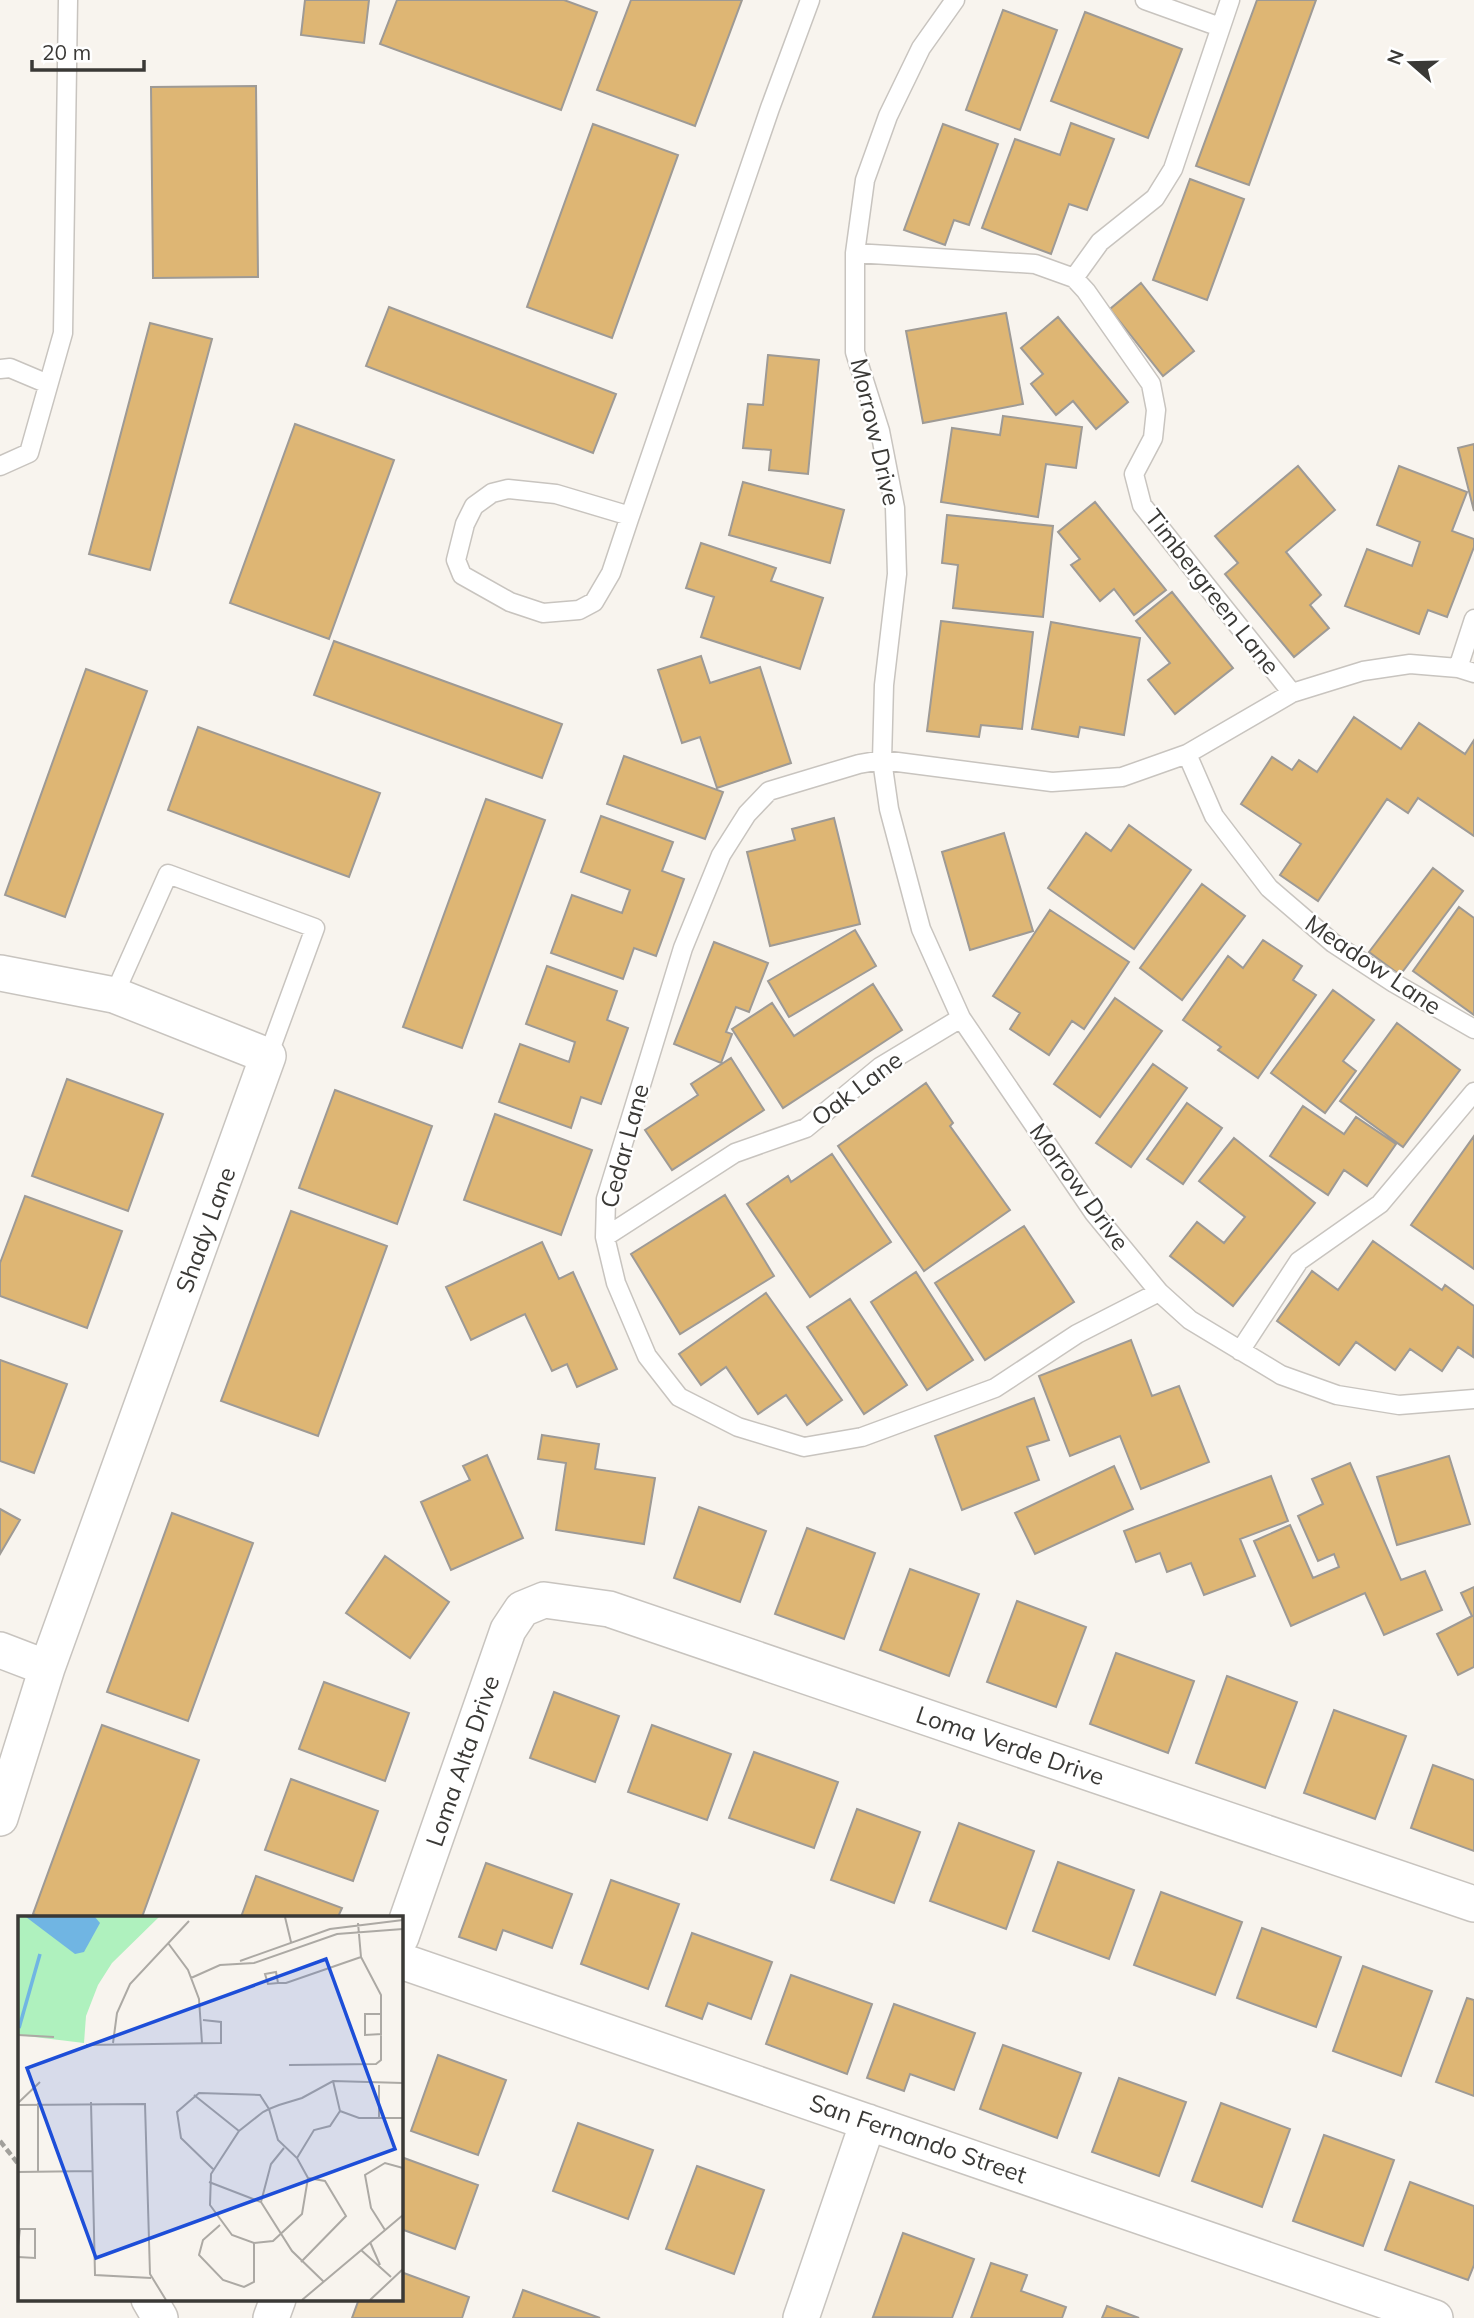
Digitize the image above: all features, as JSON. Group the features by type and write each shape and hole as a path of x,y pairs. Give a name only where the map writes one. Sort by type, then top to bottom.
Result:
{"street":[{"path":"0,973 114,995 268,1056"},
{"name":"Shady Lane","path":"0,1818 47,1668 268,1056"},
{"name":"Loma Verde Drive","path":"544,1600 609,1609 1474,1904"},
{"name":"Loma Alta Drive","path":"402,1934 508,1630 522,1609 544,1600"},
{"path":"0,1650 47,1668"},
{"name":"San Fernando Street","path":"402,1961 1435,2318"},
{"path":"800,2318 868,2122"},
{"path":"150,2300 160,2318"},
{"path":"271,2318 278,2300"}],"lane":[{"path":"0,466 29,453 63,333 68,0"},
{"path":"630,516 556,494 508,489 492,493 474,506 465,524 456,560 462,575 510,602 543,613 579,610 594,602 611,573 770,108 810,0"},
{"name":"Morrow Drive","path":"955,0 921,48 888,116 864,180 855,253 855,352 880,431 895,508 897,574 884,685 883,760 889,809 921,929 961,1018 1094,1213 1159,1292 1190,1320 1281,1375 1337,1395 1399,1405 1474,1399"},
{"path":"1145,0 1220,27"},
{"path":"855,253 1035,264 1074,278 1100,242 1154,198 1173,169 1230,0"},
{"name":"Timbergreen Lane","path":"1074,278 1151,384 1156,410 1153,438 1134,474 1142,505 1292,693"},
{"path":"0,369 10,368 48,384"},
{"path":"883,760 1052,782 1122,776 1187,754 1292,693 1363,671 1410,664 1466,671 1474,619"},
{"name":"Meadow Lane","path":"1187,754 1214,816 1269,888 1333,943 1394,983 1474,1029"},
{"name":"Cedar Lane","path":"883,760 859,764 769,791 747,814 721,855 683,948 606,1199 605,1237 616,1283 647,1356 679,1397 738,1427 804,1447 862,1437 995,1388 1077,1334 1159,1292"},
{"path":"114,995 168,874 315,928 268,1056"},
{"name":"Oak Lane","path":"605,1237 735,1153 806,1128 880,1067 961,1018"},
{"path":"1240,1351 1300,1261 1380,1204 1474,1092"}],"path":[{"path":"0,2141 18,2164"}],"building":[{"path":"305,0 369,0 364,43 301,35"},
{"path":"397,0 564,0 597,12 561,110 380,44"},
{"path":"631,0 742,0 695,126 597,90"},
{"path":"1257,0 1316,0 1249,185 1196,166"},
{"path":"1003,10 1057,30 1020,130 966,110"},
{"path":"1085,12 1182,49 1148,138 1051,101"},
{"path":"256,86 258,277 153,278 151,87"},
{"path":"1071,123 1114,139 1087,210 1069,204 1051,254 982,228 1015,139 1060,155"},
{"path":"593,124 678,155 612,338 527,307"},
{"path":"943,124 998,144 969,225 954,220 945,245 904,230"},
{"path":"1190,179 1244,199 1207,300 1153,280"},
{"path":"1141,283 1194,351 1163,376 1110,309"},
{"path":"389,307 616,394 593,453 366,366"},
{"path":"1006,313 1023,404 923,423 906,331"},
{"path":"1058,317 1128,402 1096,429 1073,401 1056,415 1031,384 1043,374 1021,348"},
{"path":"150,323 212,339 150,570 89,554"},
{"path":"768,355 819,360 808,474 769,470 771,450 743,448 748,404 763,405"},
{"path":"1003,416 1082,427 1076,468 1046,464 1038,517 941,502 952,428 1000,435"},
{"path":"295,424 394,460 329,639 230,603"},
{"path":"1474,444 1474,511 1458,448"},
{"path":"1298,466 1335,510 1286,552 1321,595 1310,605 1329,628 1294,657 1225,574 1238,563 1215,536"},
{"path":"1399,466 1467,492 1452,531 1474,539 1474,547 1447,617 1428,610 1419,634 1345,606 1367,549 1412,566 1420,542 1377,525"},
{"path":"743,482 844,510 830,563 729,535"},
{"path":"1095,502 1166,590 1134,615 1114,589 1100,601 1071,565 1080,559 1058,532"},
{"path":"947,515 1053,526 1043,617 953,608 958,565 942,563"},
{"path":"701,543 776,568 771,581 823,598 800,669 701,637 714,597 686,588"},
{"path":"1172,592 1233,668 1175,714 1148,680 1170,663 1136,621"},
{"path":"941,621 1033,632 1022,729 981,725 979,737 927,731"},
{"path":"1051,622 1140,638 1124,735 1080,727 1078,737 1032,729"},
{"path":"334,641 562,724 542,778 314,695"},
{"path":"701,656 710,683 760,667 791,763 717,788 700,737 682,743 658,670"},
{"path":"86,669 147,691 65,917 5,895"},
{"path":"1354,717 1401,749 1419,723 1465,754 1474,740 1474,836 1418,798 1408,813 1387,799 1318,901 1280,875 1301,844 1241,804 1272,757 1292,770 1299,760 1317,772"},
{"path":"198,727 380,793 349,877 168,810"},
{"path":"624,756 723,792 705,839 607,804"},
{"path":"486,799 545,820 462,1048 403,1027"},
{"path":"601,816 673,842 662,871 684,879 656,956 634,948 623,979 551,953 572,895 622,913 630,890 581,872"},
{"path":"834,818 860,924 770,946 747,852 795,840 792,829"},
{"path":"1129,825 1191,870 1134,949 1048,888 1086,833 1111,851"},
{"path":"1004,833 1033,931 970,950 942,852"},
{"path":"1433,868 1463,891 1400,975 1369,952"},
{"path":"1202,884 1245,916 1182,1000 1140,968"},
{"path":"1459,907 1474,918 1474,1015 1413,971"},
{"path":"1050,910 1129,962 1084,1029 1072,1021 1049,1055 1010,1029 1020,1013 993,996"},
{"path":"855,930 876,966 789,1017 768,981"},
{"path":"1263,940 1302,966 1293,980 1316,995 1258,1078 1218,1050 1221,1047 1183,1020 1228,956 1243,968"},
{"path":"714,942 768,963 749,1012 736,1007 726,1032 732,1034 721,1063 674,1044"},
{"path":"547,966 617,991 607,1020 628,1028 601,1104 581,1097 571,1128 499,1102 520,1044 569,1062 575,1042 526,1024"},
{"path":"873,984 902,1030 783,1108 732,1029 772,1003 794,1036"},
{"path":"1333,990 1374,1020 1343,1061 1356,1071 1325,1113 1271,1073"},
{"path":"1115,998 1162,1031 1100,1117 1054,1084"},
{"path":"1397,1023 1460,1070 1403,1147 1340,1101"},
{"path":"731,1058 764,1110 672,1170 645,1130 698,1095 691,1084"},
{"path":"1153,1064 1187,1088 1131,1167 1096,1143"},
{"path":"67,1079 163,1114 128,1211 32,1176"},
{"path":"926,1083 953,1123 950,1126 1010,1210 924,1271 838,1146"},
{"path":"335,1090 432,1126 397,1224 299,1188"},
{"path":"1187,1103 1222,1128 1183,1184 1147,1159"},
{"path":"1303,1106 1344,1134 1356,1117 1396,1144 1367,1186 1344,1170 1328,1195 1270,1156"},
{"path":"495,1114 592,1150 561,1235 464,1200"},
{"path":"1474,1136 1474,1269 1411,1225"},
{"path":"1234,1138 1315,1203 1233,1306 1170,1256 1197,1222 1224,1243 1245,1217 1199,1181"},
{"path":"832,1154 891,1242 810,1297 747,1204 788,1176 791,1182"},
{"path":"725,1195 774,1276 680,1334 631,1254"},
{"path":"25,1196 122,1231 87,1328 0,1296 0,1263"},
{"path":"291,1211 387,1246 318,1436 221,1401"},
{"path":"1024,1226 1074,1302 985,1360 935,1283"},
{"path":"1373,1241 1442,1290 1445,1285 1474,1306 1473,1357 1458,1347 1442,1371 1410,1349 1395,1370 1356,1342 1339,1365 1277,1321 1312,1271 1338,1290"},
{"path":"542,1242 559,1279 573,1272 617,1369 577,1387 567,1364 552,1371 525,1314 471,1340 446,1287"},
{"path":"916,1272 973,1360 927,1390 871,1302"},
{"path":"766,1293 842,1400 807,1425 786,1395 758,1414 726,1367 701,1385 679,1354"},
{"path":"850,1299 907,1385 864,1414 807,1327"},
{"path":"1131,1340 1152,1396 1179,1386 1209,1462 1141,1489 1120,1436 1070,1456 1039,1376"},
{"path":"0,1360 67,1384 34,1473 0,1461"},
{"path":"1034,1398 1049,1440 1027,1447 1039,1480 962,1510 935,1436"},
{"path":"542,1435 599,1444 595,1469 655,1478 644,1544 556,1530 566,1463 538,1459"},
{"path":"487,1455 523,1538 451,1570 421,1502 470,1480 463,1466"},
{"path":"1449,1456 1470,1524 1397,1545 1377,1477"},
{"path":"1350,1463 1401,1580 1425,1571 1442,1610 1384,1635 1365,1593 1291,1626 1254,1541 1290,1525 1313,1578 1339,1567 1334,1554 1318,1561 1298,1516 1323,1504 1312,1479"},
{"path":"1114,1466 1133,1509 1035,1554 1015,1513"},
{"path":"1271,1476 1288,1521 1240,1539 1255,1576 1204,1595 1191,1563 1167,1572 1160,1553 1136,1562 1124,1531"},
{"path":"699,1507 766,1531 740,1602 674,1578"},
{"path":"0,1509 20,1520 0,1554"},
{"path":"172,1513 253,1543 188,1721 107,1692"},
{"path":"807,1528 875,1553 844,1639 775,1614"},
{"path":"385,1556 449,1602 410,1658 346,1613"},
{"path":"910,1569 979,1594 949,1676 880,1650"},
{"path":"1474,1587 1474,1667 1458,1675 1437,1634 1472,1616 1461,1593"},
{"path":"1017,1601 1086,1627 1056,1707 987,1682"},
{"path":"1116,1653 1194,1681 1168,1753 1090,1724"},
{"path":"1227,1676 1297,1702 1265,1788 1196,1763"},
{"path":"324,1682 409,1713 385,1781 299,1749"},
{"path":"554,1692 619,1716 595,1782 530,1758"},
{"path":"1334,1710 1406,1736 1375,1819 1304,1793"},
{"path":"102,1725 199,1760 142,1916 33,1914"},
{"path":"652,1725 731,1754 707,1820 628,1792"},
{"path":"754,1752 838,1782 814,1848 729,1818"},
{"path":"1433,1765 1474,1780 1474,1851 1411,1828"},
{"path":"291,1779 378,1811 353,1881 265,1850"},
{"path":"857,1809 920,1832 894,1903 831,1880"},
{"path":"959,1823 1034,1851 1006,1929 930,1901"},
{"path":"1058,1862 1134,1890 1109,1959 1033,1931"},
{"path":"486,1863 572,1894 552,1948 503,1930 496,1950 459,1937"},
{"path":"256,1876 342,1908 338,1916 241,1916"},
{"path":"611,1880 679,1904 648,1989 581,1964"},
{"path":"1161,1892 1242,1922 1215,1995 1134,1965"},
{"path":"1262,1928 1341,1957 1316,2027 1237,1998"},
{"path":"692,1933 772,1962 751,2019 708,2003 702,2019 666,2006"},
{"path":"1363,1966 1432,1991 1401,2076 1333,2051"},
{"path":"791,1975 872,2004 847,2074 766,2044"},
{"path":"1467,1998 1474,2000 1474,2096 1436,2082"},
{"path":"894,2004 975,2033 954,2090 910,2074 904,2091 867,2078"},
{"path":"1003,2045 1081,2073 1057,2138 980,2109"},
{"path":"438,2055 506,2080 478,2155 411,2131"},
{"path":"1119,2078 1186,2102 1159,2176 1092,2152"},
{"path":"1221,2103 1290,2129 1262,2207 1192,2181"},
{"path":"578,2123 653,2150 628,2219 553,2191"},
{"path":"1324,2135 1394,2160 1363,2246 1293,2221"},
{"path":"404,2158 478,2185 455,2249 402,2229"},
{"path":"697,2166 764,2190 734,2274 666,2249"},
{"path":"1410,2182 1474,2206 1474,2265 1468,2280 1385,2250"},
{"path":"903,2233 974,2259 952,2318 873,2317"},
{"path":"991,2263 1027,2275 1021,2291 1066,2307 1062,2318 971,2318"},
{"path":"402,2272 469,2297 462,2318 352,2318 359,2300 402,2300"},
{"path":"523,2290 600,2318 513,2318"},
{"path":"1107,2306 1139,2318 1102,2318"}]}
